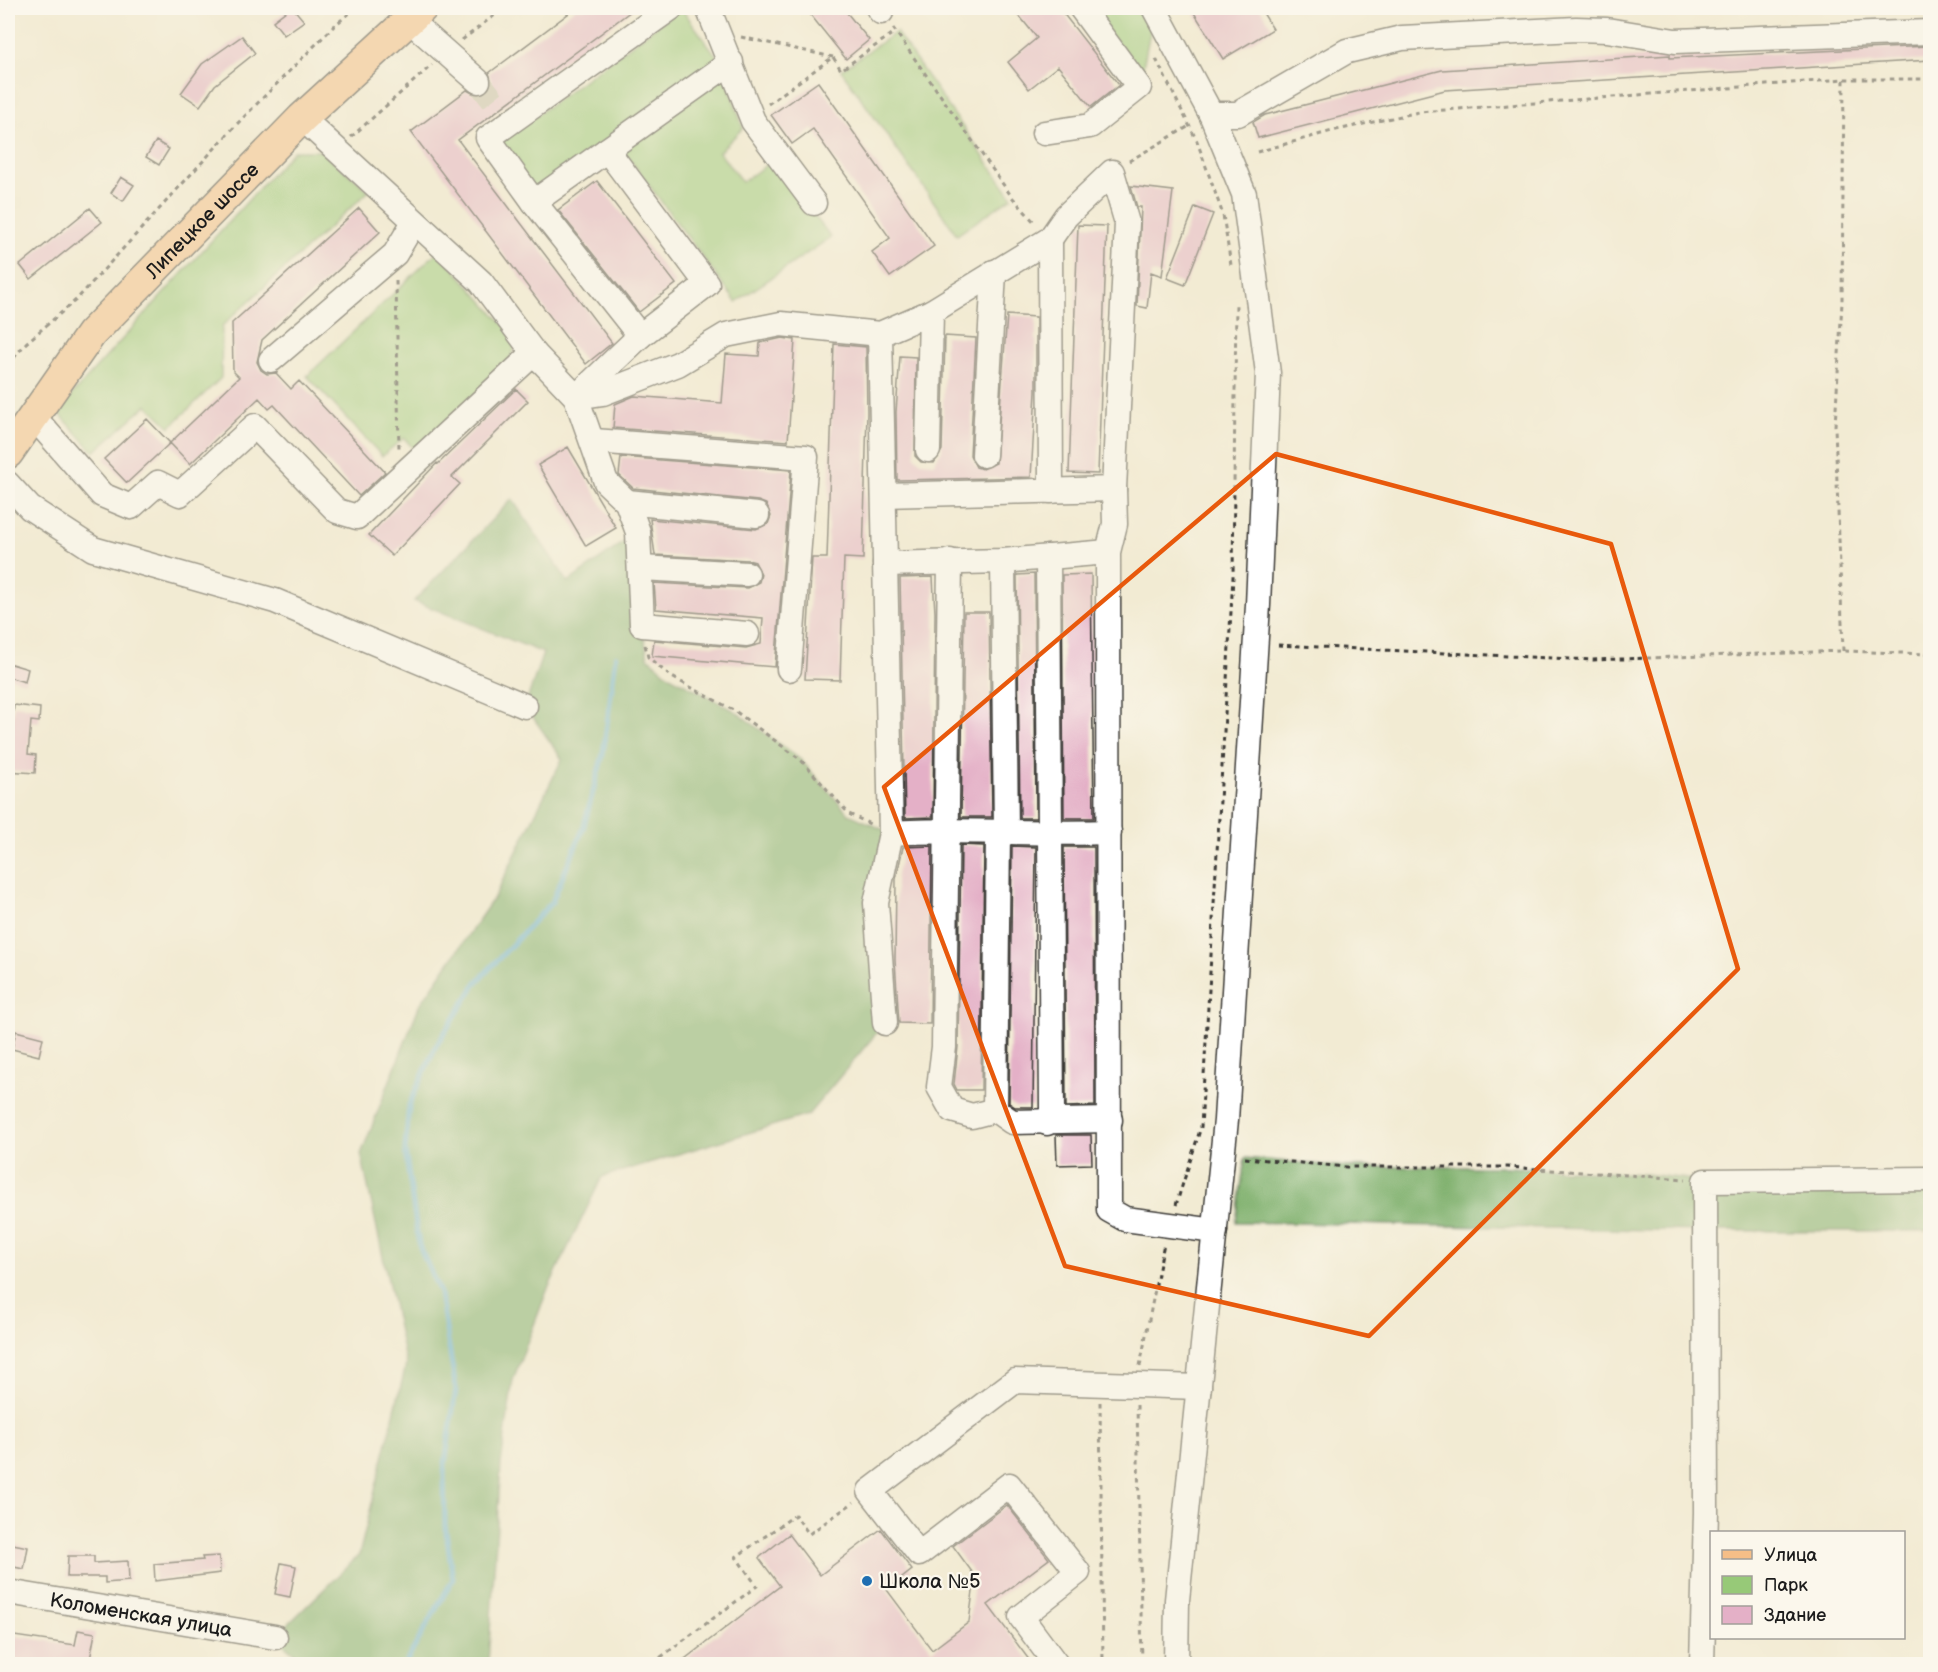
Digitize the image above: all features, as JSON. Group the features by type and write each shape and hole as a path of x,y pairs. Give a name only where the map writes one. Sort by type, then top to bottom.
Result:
{"main road":[{"name":"Липецкое шоссе","path":"8,453 32,415 91,334 302,118 415,13"}],"street":[{"path":"640,336 534,202 488,138 500,120 671,8"},
{"path":"708,8 752,116 814,203"},
{"path":"1044,133 1090,126 1138,87 1081,8"},
{"path":"1154,8 1211,114 1244,194 1268,373 1257,617 1228,1097 1177,1600 1176,1665"},
{"path":"415,13 446,53 478,81"},
{"path":"1211,114 1239,114 1347,51 1402,38 1576,29 1607,30 1675,41 1930,32"},
{"path":"534,202 731,62"},
{"path":"302,118 481,282 534,353 576,397 594,441 606,482 627,502 638,532 642,625 747,634"},
{"path":"576,397 640,336 707,284 607,150"},
{"path":"576,397 603,393 678,364 726,335 781,324 880,334 931,312 1050,239 1066,216 1112,172 1127,223 1114,489 1116,524 1108,552 1109,1210 1125,1219 1215,1231"},
{"path":"271,360 395,254 414,222"},
{"path":"1050,239 1051,491"},
{"path":"984,455 994,272"},
{"path":"928,450 931,312"},
{"path":"880,334 891,833 876,903 885,1023"},
{"path":"32,415 102,495 131,507 158,483 180,494 255,426 337,511 357,517 534,353"},
{"path":"594,441 806,457 789,669"},
{"path":"8,484 30,508 93,549 275,601 525,706"},
{"path":"884,495 1114,489"},
{"path":"627,502 757,515"},
{"path":"885,564 1003,561 1108,552"},
{"path":"1047,1123 1052,1111 1052,834 1048,556"},
{"path":"950,561 944,1047 939,1087 952,1110 972,1116 995,1110 1012,1122 1110,1120"},
{"path":"995,1110 1002,833 1003,561"},
{"path":"641,567 747,574"},
{"path":"891,833 947,829 1052,834 1109,832"},
{"path":"1702,1665 1706,1512 1705,1181 1930,1179"},
{"path":"1056,1665 1021,1617 1078,1572 1009,1485 919,1554 870,1491 1015,1381 1199,1387"},
{"name":"Коломенская улица","path":"8,1592 275,1637"}],"path":[{"path":"8,365 26,343 77,299 237,124 335,25 356,8"},
{"path":"336,150 446,53 504,8"},
{"path":"880,10 1012,197 1050,239"},
{"path":"720,33 833,57 841,70 896,32"},
{"path":"752,116 833,57"},
{"path":"1155,57 1189,126 1223,215 1232,273"},
{"path":"1843,651 1835,426 1842,302 1844,79"},
{"path":"1257,152 1332,131 1419,112 1844,79 1930,79"},
{"path":"1112,172 1211,114"},
{"path":"395,254 399,480"},
{"path":"1142,1665 1136,1386 1159,1259 1201,1127 1233,576 1236,296"},
{"path":"642,625 648,657 670,676 735,711 801,760 849,814 891,833"},
{"path":"1278,645 1593,660 1843,651 1930,654"},
{"path":"1245,1158 1347,1167 1507,1167 1645,1174 1705,1181"},
{"path":"1100,1384 1103,1665"},
{"path":"667,1665 662,1657 757,1586 736,1557 795,1515 809,1534 870,1491"}],"highlighted area":[{"path":"1276,454 1611,544 1738,969 1369,1336 1065,1266 884,787"}],"green space":[{"path":"681,8 719,59 535,194 498,144"},
{"path":"1081,8 1148,8 1150,32 1139,87"},
{"path":"896,32 1012,197 957,235 841,70"},
{"path":"725,74 743,128 719,152 742,182 772,161 831,237 736,302 622,149"},
{"path":"293,151 321,151 369,191 222,326 221,378 170,427 147,405 94,452 57,411"},
{"path":"438,251 505,326 515,347 510,359 419,455 404,438 382,456 307,376"},
{"path":"512,499 568,582 638,532 642,625 648,657 670,676 735,711 801,760 849,814 891,833 876,903 885,1023 808,1115 602,1177 547,1291 513,1380 501,1464 488,1664 301,1664 302,1660 275,1637 359,1555 406,1365 361,1154 419,1006 495,896 562,759 525,706 543,653 414,601"},
{"path":"1245,1158 1347,1167 1507,1167 1645,1174 1705,1181 1930,1179 1930,1231 1705,1231 1236,1222"}],"building":[{"path":"293,8 304,21 284,35 273,21"},
{"path":"576,8 635,8 458,140 612,343 586,364 411,132 467,90 476,95 488,91 492,83 489,73"},
{"path":"805,8 843,8 869,40 846,59"},
{"path":"1013,8 1059,8 1119,85 1091,107 1058,66 1029,89 1008,62 1037,38"},
{"path":"1191,8 1260,8 1273,29 1223,59"},
{"path":"242,36 255,53 215,85 200,106 181,93 202,64"},
{"path":"1930,46 1930,60 1445,90 1258,138 1253,122 1265,115 1442,70 1670,55 1670,58"},
{"path":"818,82 934,246 890,277 872,252 890,238 813,129 792,144 771,115"},
{"path":"156,141 169,149 159,165 146,157"},
{"path":"121,177 134,185 123,201 111,193"},
{"path":"597,181 676,284 639,312 558,210"},
{"path":"1131,186 1173,191 1162,276 1151,272 1147,308 1137,306 1141,207 1137,207"},
{"path":"1195,207 1213,214 1185,285 1167,278"},
{"path":"90,208 102,222 31,279 20,265"},
{"path":"359,208 380,232 262,340 257,362 261,370 267,374 276,373 291,389 299,381 385,472 359,496 274,405 269,409 259,398 190,464 170,443 239,377 233,371 232,323"},
{"path":"1078,225 1107,226 1098,474 1069,473"},
{"path":"1007,315 1036,317 1036,392 1031,477 897,480 896,412 900,356 916,357 915,456 921,462 934,463 942,450 945,336 976,338 970,455 976,467 983,469 996,463"},
{"path":"782,338 795,340 788,441 613,428 615,404 634,396 722,403 726,354 759,356 760,343"},
{"path":"834,344 866,347 867,413 863,559 844,558 840,680 805,679 812,558 827,558"},
{"path":"516,389 528,401 452,477 460,484 392,556 369,535 437,463"},
{"path":"147,419 170,443 127,483 104,459"},
{"path":"568,447 616,528 586,546 538,465"},
{"path":"621,457 791,470 775,667 652,656 654,640 746,648 761,644 763,618 656,609 654,583 747,588 759,582 761,574 755,562 748,560 655,555 650,519 756,529 768,524 771,516 766,504 758,501 633,488 619,475"},
{"path":"1034,574 1036,818 1020,818 1017,575"},
{"path":"1091,574 1094,818 1064,818 1062,575"},
{"path":"933,577 935,613 933,817 905,818 900,578"},
{"path":"964,612 989,612 992,817 961,817"},
{"path":"8,663 28,669 25,682 8,677"},
{"path":"14,705 40,708 39,722 31,721 28,754 36,755 35,773 8,771 8,725 12,725"},
{"path":"961,845 984,846 981,1090 957,1090 954,1084 958,1047"},
{"path":"932,846 930,1024 899,1023 895,960 896,879 903,847"},
{"path":"1012,846 1036,847 1033,1107 1015,1107 1009,1103"},
{"path":"1064,847 1094,847 1095,1106 1066,1107"},
{"path":"16,1031 43,1038 39,1056 12,1049"},
{"path":"1056,1135 1091,1135 1092,1164 1057,1165"},
{"name":"Школа №5","path":"1007,1505 1049,1559 988,1605 1033,1665 677,1665 780,1586 759,1558 789,1534 820,1575 881,1529 912,1570 887,1590 932,1650 969,1622 975,1576 953,1546"},
{"path":"13,1544 28,1547 24,1569 9,1566"},
{"path":"68,1556 94,1556 94,1563 128,1561 129,1581 105,1583 105,1577 67,1577"},
{"path":"219,1556 220,1573 155,1581 154,1564 203,1560 202,1557"},
{"path":"281,1563 296,1566 290,1597 275,1594"},
{"path":"78,1630 95,1633 89,1665 8,1665 8,1635 75,1645"}],"waterway":[{"path":"405,1664 453,1579 445,1525 444,1471 456,1389 440,1293 419,1245 405,1150 409,1105 436,1046 477,982 552,902 583,829 603,754 616,656"}],"tunnel":[{"path":"478,81 500,109"}],"place":[{"name":"Школа №5","path":"867,1581"}]}
